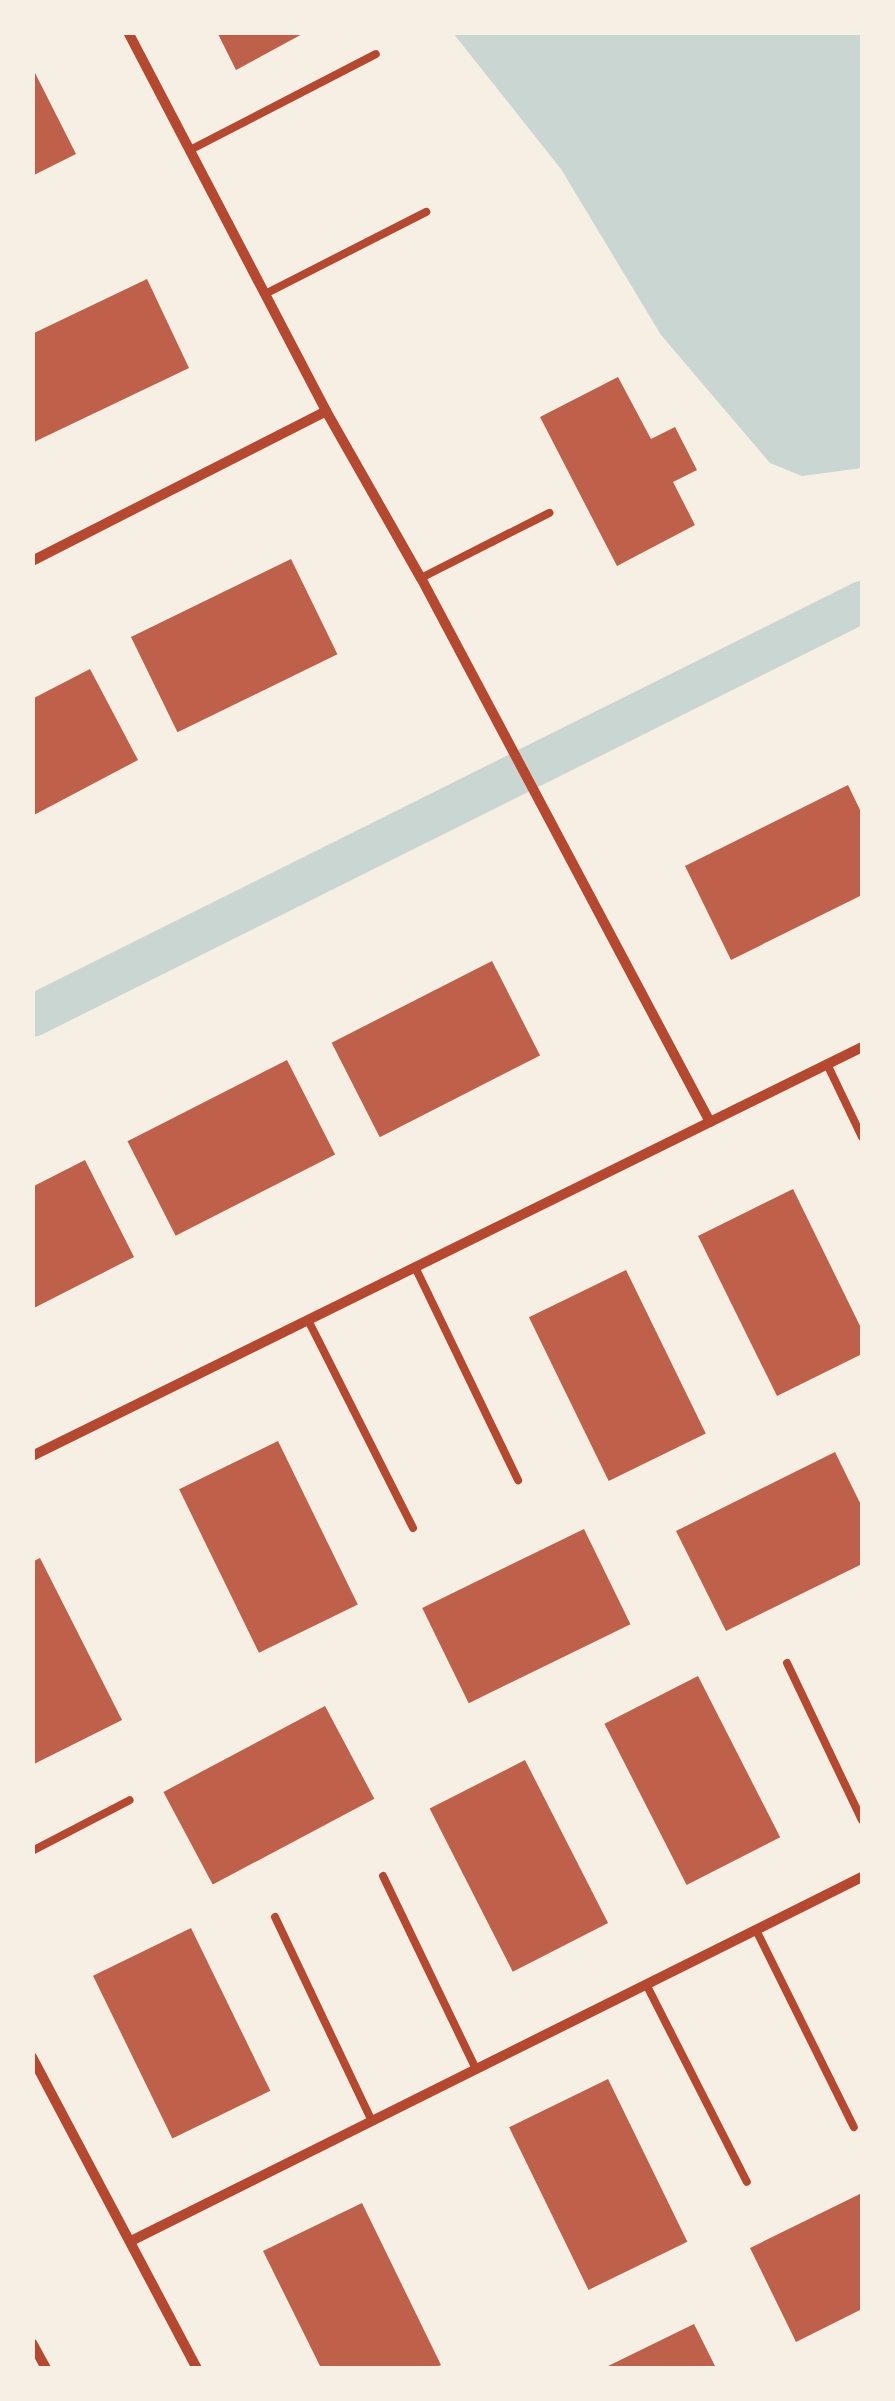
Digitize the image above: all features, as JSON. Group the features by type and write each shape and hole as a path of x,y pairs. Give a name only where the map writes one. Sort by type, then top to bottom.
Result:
{"street":[{"path":"128,32 326,411 421,578 710,1122"},
{"path":"32,561 326,411"},
{"path":"32,1456 862,1047"},
{"path":"130,2241 862,1877"},
{"path":"32,2057 197,2368"},
{"path":"32,2343 46,2368"}],"lane":[{"path":"190,150 376,54"},
{"path":"265,294 426,212"},
{"path":"421,578 548,514"},
{"path":"826,1064 862,1137"},
{"path":"414,1268 518,1480"},
{"path":"308,1320 413,1528"},
{"path":"787,1663 862,1820"},
{"path":"32,1851 130,1800"},
{"path":"384,1876 476,2069"},
{"path":"275,1917 372,2121"},
{"path":"756,1930 854,2127"},
{"path":"646,1984 747,2182"}],"shaded area":[{"path":"453,33 862,33 862,468 802,476 770,463 661,335 561,169"}],"building":[{"path":"217,32 306,32 236,70"},
{"path":"32,67 76,154 32,176"},
{"path":"147,279 189,368 32,443 32,334"},
{"path":"618,377 651,439 675,427 697,470 673,482 695,525 617,566 540,417"},
{"path":"291,559 337,654 177,732 131,637"},
{"path":"90,669 138,760 32,816 32,699"},
{"path":"848,785 862,814 862,895 731,960 685,866"},
{"path":"492,961 540,1055 380,1137 332,1043"},
{"path":"287,1060 335,1154 176,1236 128,1141"},
{"path":"85,1160 134,1257 32,1309 32,1187"},
{"path":"793,1189 862,1330 862,1354 777,1396 698,1236"},
{"path":"626,1270 706,1434 609,1481 529,1317"},
{"path":"278,1441 358,1605 259,1653 179,1489"},
{"path":"835,1452 862,1507 862,1564 726,1631 676,1531"},
{"path":"584,1529 630,1624 469,1703 422,1608"},
{"path":"40,1558 122,1720 32,1765 32,1562"},
{"path":"698,1676 780,1837 687,1885 604,1724"},
{"path":"325,1706 374,1799 213,1885 163,1792"},
{"path":"525,1760 608,1923 513,1972 430,1809"},
{"path":"191,1928 270,2091 172,2138 93,1976"},
{"path":"608,2079 687,2242 588,2290 509,2127"},
{"path":"862,2193 862,2309 796,2342 750,2248"},
{"path":"362,2203 441,2365 321,2368 263,2251"},
{"path":"694,2324 716,2368 604,2368"}],"waterway":[{"path":"32,1016 862,602"}]}
